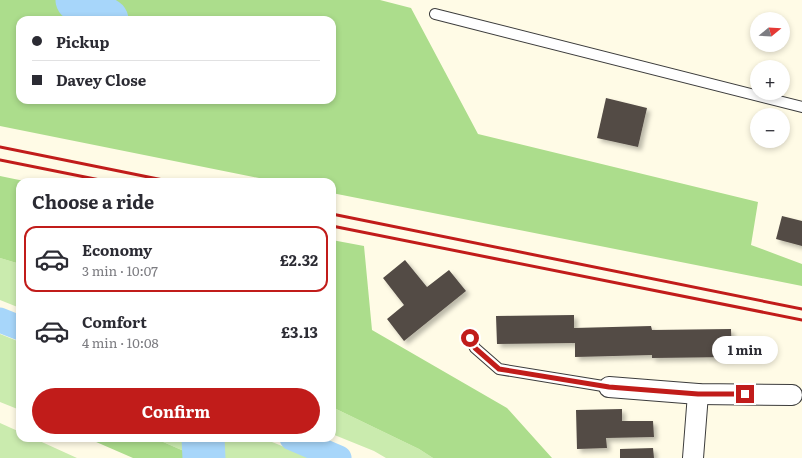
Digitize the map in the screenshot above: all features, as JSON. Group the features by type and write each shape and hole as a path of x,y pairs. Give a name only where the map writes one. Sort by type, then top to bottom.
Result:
{"street":[{"path":"609,387 698,394 792,395"},
{"path":"693,458 698,394"}],"lane":[{"path":"435,14 802,107"},
{"path":"470,338 475,348 499,369 609,387"}],"green space":[{"path":"0,0 380,0 411,8 478,134 758,202 751,245 802,264 802,286 336,194 336,178 259,178 0,126"},
{"path":"0,176 16,179 16,263 0,258"},
{"path":"336,241 364,246 372,330 507,408 552,458 433,458 419,449 336,409"},
{"path":"0,258 16,263 16,306 0,300"},
{"path":"0,334 16,340 16,408 0,402"},
{"path":"336,409 419,449 433,458 386,458 374,451 336,436"},
{"path":"0,423 16,430 16,442 42,442 77,458 0,458"},
{"path":"96,442 163,442 200,458 133,458"},
{"path":"163,442 272,442 312,458 200,458"}],"building":[{"path":"606,98 647,108 638,147 597,138"},
{"path":"782,216 802,221 802,246 776,239"},
{"path":"405,260 427,287 449,270 466,291 404,341 387,319 404,305 383,278"},
{"path":"574,315 574,328 651,326 652,330 731,329 732,357 652,358 652,355 575,357 575,343 497,344 496,316"},
{"path":"622,409 622,421 653,421 654,437 606,438 607,448 577,449 576,410"},
{"path":"653,448 654,458 620,458 620,449"}],"waterway":[{"path":"77,0 101,16"},
{"path":"0,320 16,326"},
{"path":"203,442 204,458"},
{"path":"301,442 339,458"}],"railway":[{"path":"0,147 153,178"},
{"path":"0,160 90,178"},
{"path":"336,215 802,309"},
{"path":"336,227 802,320"}],"route":[{"path":"470,338 475,348 499,369 609,387 698,394 745,394"}]}
